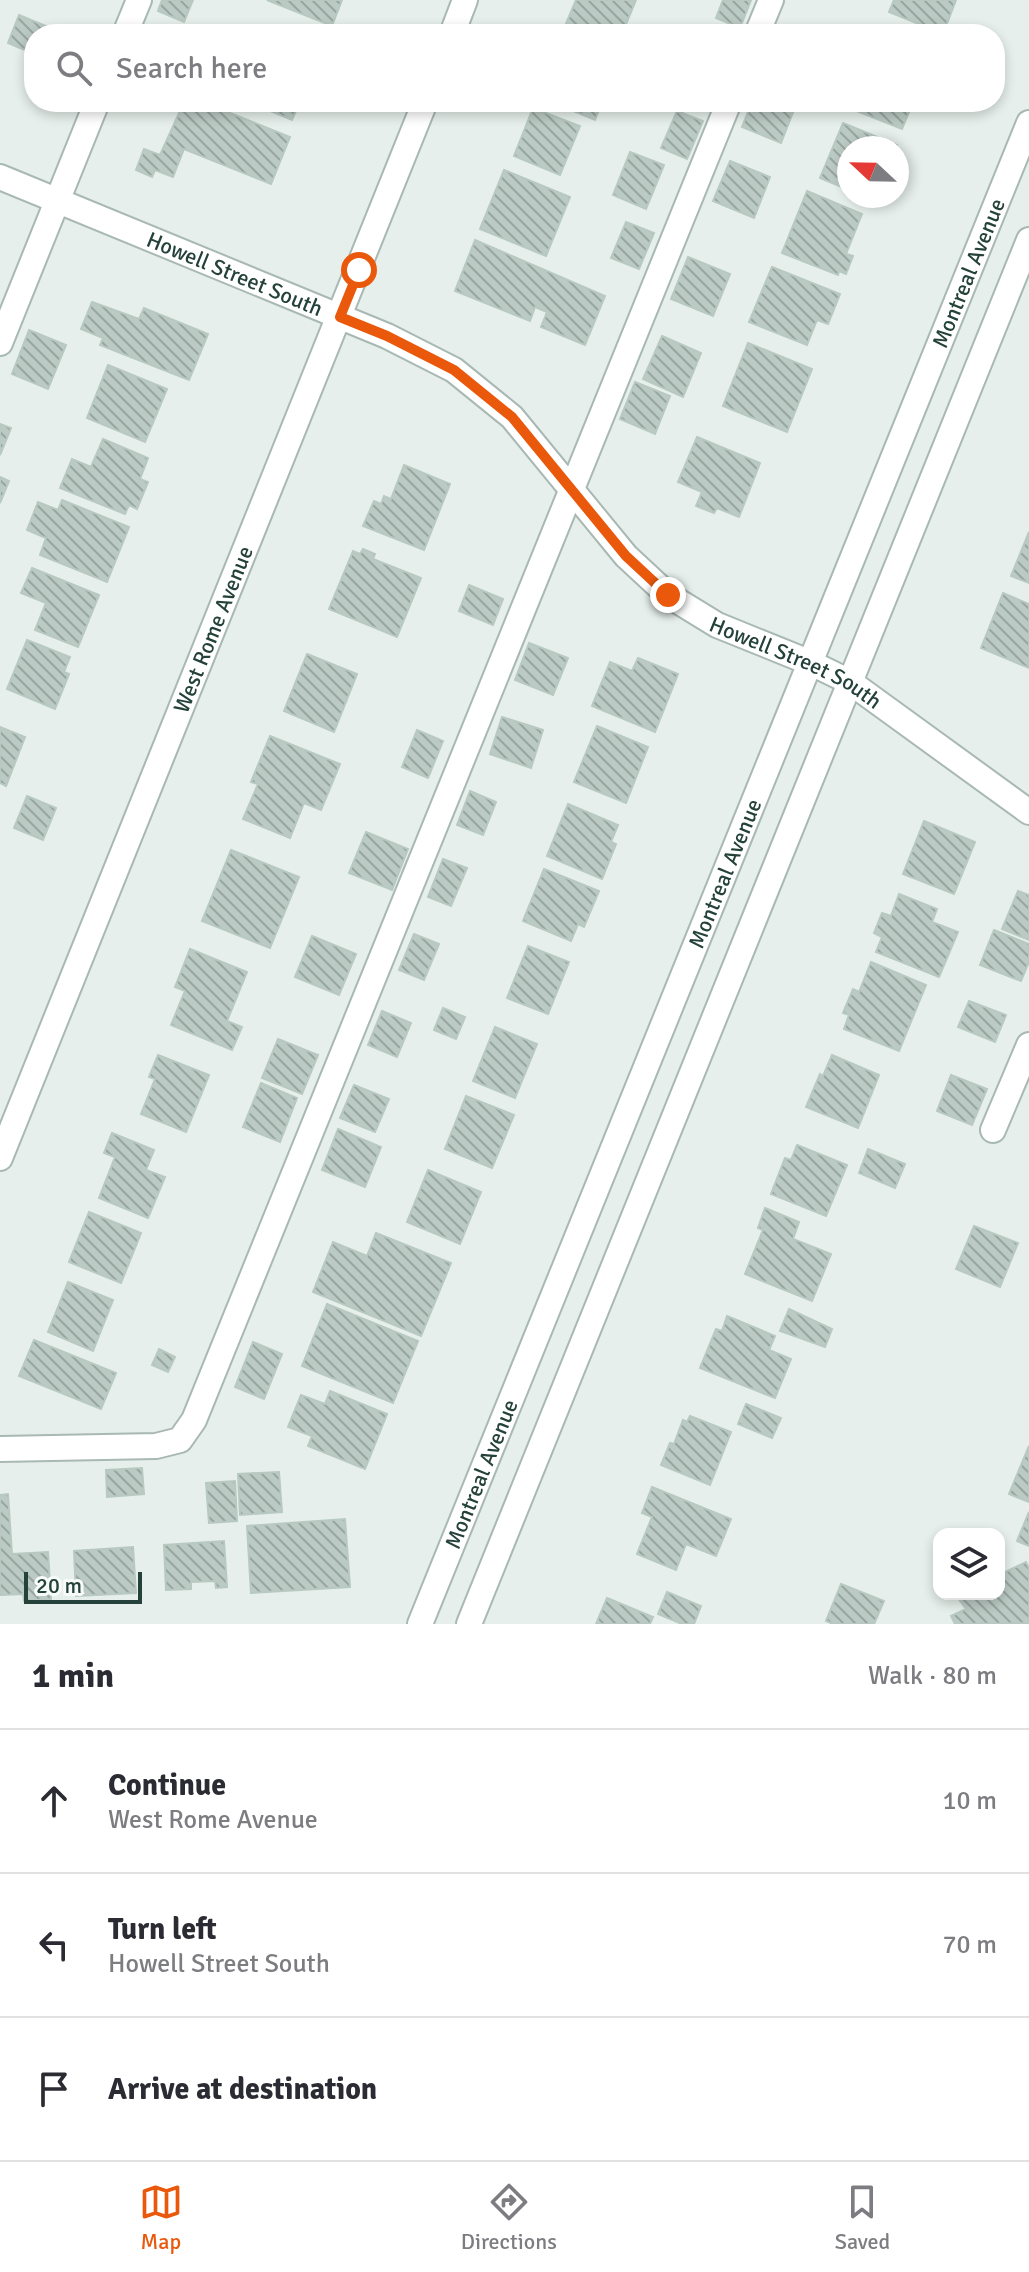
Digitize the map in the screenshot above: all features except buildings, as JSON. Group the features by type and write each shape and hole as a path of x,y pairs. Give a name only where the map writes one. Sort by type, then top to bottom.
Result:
{"street":[{"path":"129,24 139,0"},
{"path":"456,24 465,0"},
{"path":"761,24 771,0"},
{"path":"0,343 93,112"},
{"name":"West Rome Avenue","path":"0,1158 421,112"},
{"path":"0,1449 156,1446 180,1440 194,1420 725,112"},
{"name":"Montreal Avenue","path":"420,1624 1029,123"},
{"name":"Howell Street South","path":"0,177 387,336 454,370 512,417 626,556 668,595 717,625 850,682 1029,812"},
{"name":"Montreal Avenue","path":"469,1624 1029,240"},
{"path":"993,1130 1029,1045"}],"route":[{"path":"359,270 340,317 387,336 454,370 512,417 626,556 668,595"}]}
